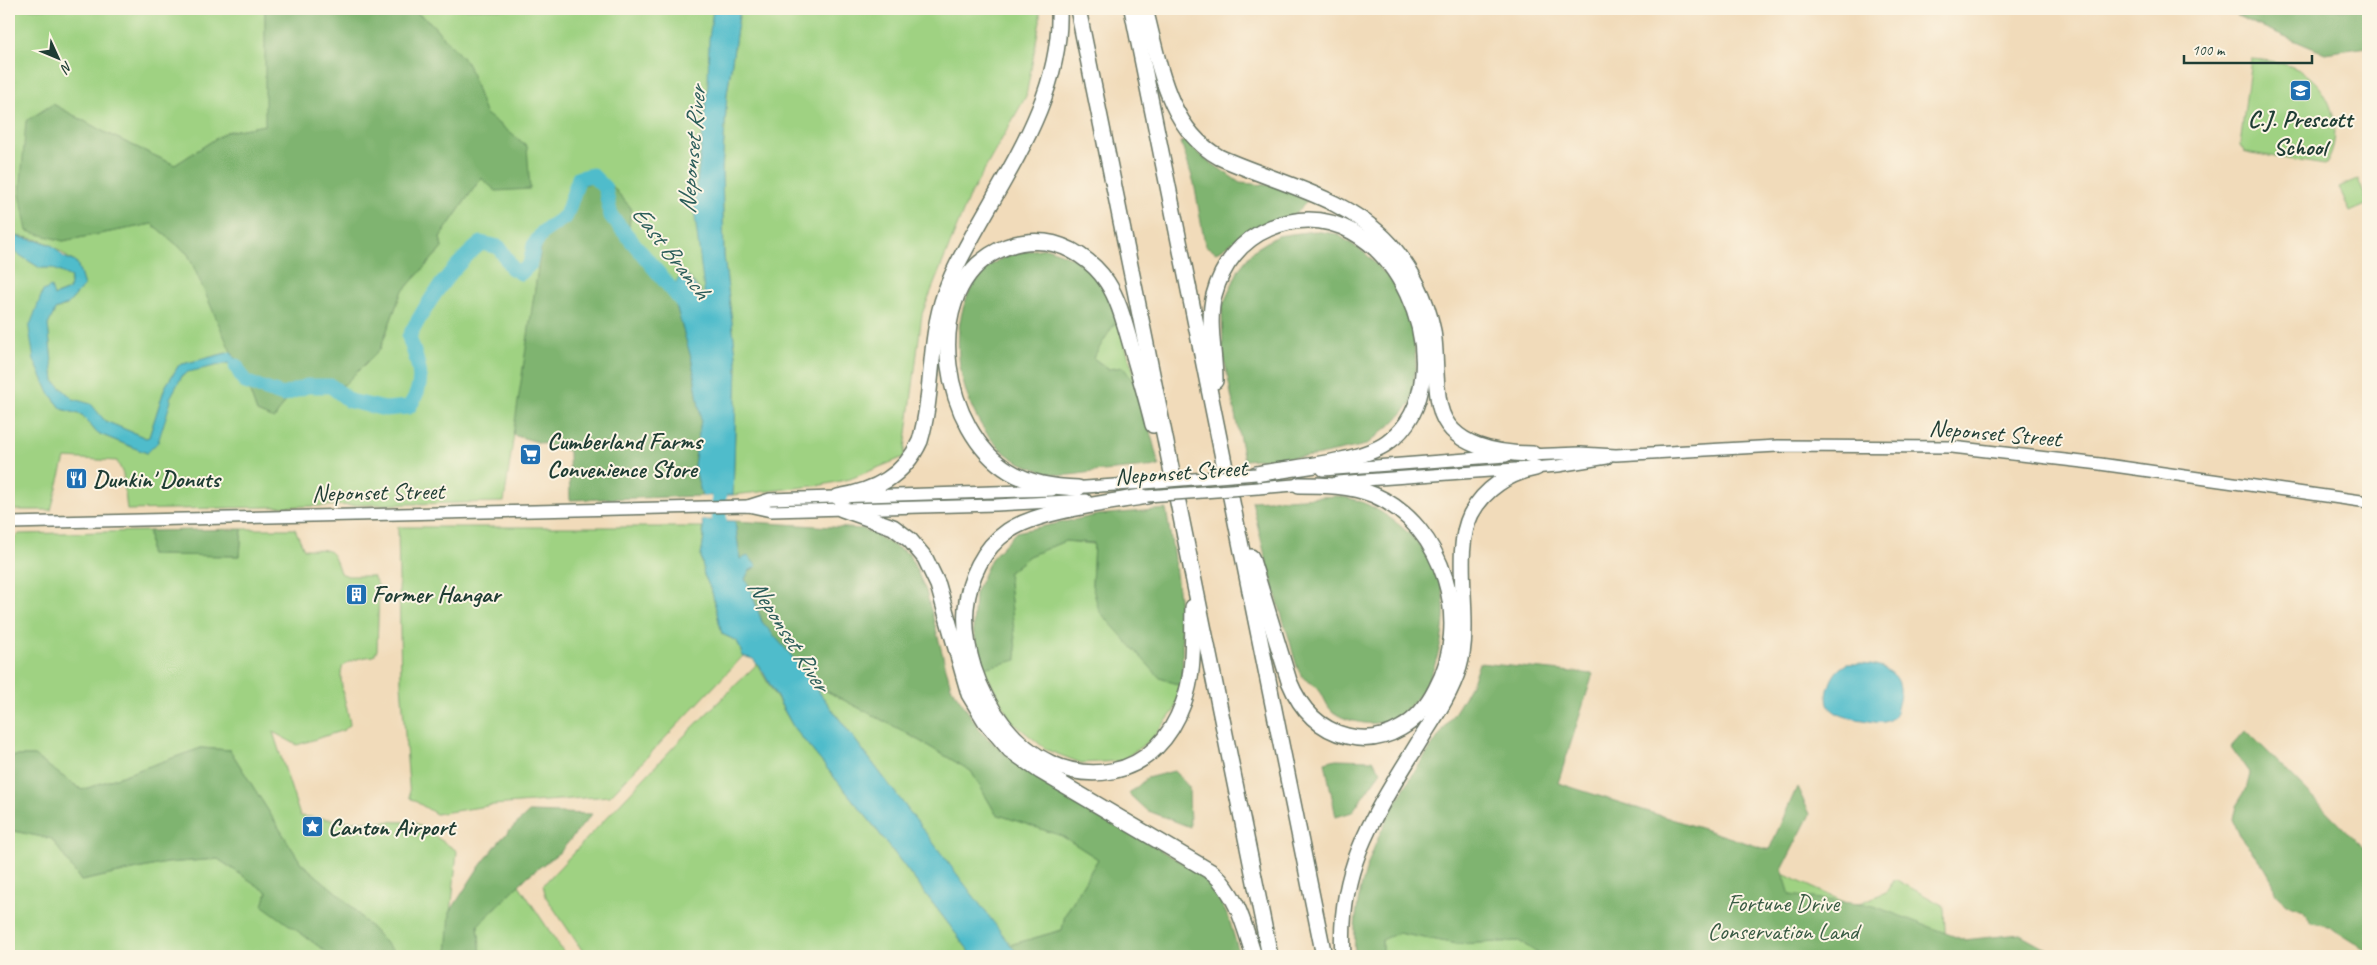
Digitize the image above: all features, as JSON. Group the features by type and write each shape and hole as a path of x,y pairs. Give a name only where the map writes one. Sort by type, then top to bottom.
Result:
{"highway":[{"path":"840,503 886,482 906,465 918,445 923,431 942,299 956,267 1032,128 1044,99 1057,52 1059,9"},
{"path":"1078,9 1270,956"},
{"path":"1132,9 1324,956"},
{"path":"1145,9 1171,101 1182,123 1192,136 1219,157 1347,210 1379,234 1407,267 1424,300 1434,336 1439,403 1446,422 1458,435 1478,446 1535,461"},
{"path":"1214,415 1213,303 1222,274 1238,249 1250,239 1269,228 1303,220 1320,221 1342,226 1372,244 1388,262 1402,283 1414,309 1420,330 1422,377 1412,414 1395,437 1370,452 1257,481"},
{"path":"1078,488 1037,483 1019,476 1000,465 985,452 975,438 955,394 949,365 948,341 951,319 959,292 966,277 982,261 997,251 1014,245 1037,242 1062,247 1084,258 1104,278 1120,308 1155,435 1172,475"},
{"path":"1343,956 1344,907 1349,878 1360,845 1377,812 1442,705 1458,669 1465,634 1463,543 1469,519 1479,501 1496,485 1535,461"},
{"path":"1236,523 1255,566 1289,681 1297,699 1308,714 1329,730 1358,738 1382,737 1406,726 1418,716 1431,697 1443,674 1449,653 1451,608 1446,583 1439,563 1416,528 1397,509 1382,499 1350,488 1299,485"},
{"path":"1145,489 1030,519 1002,535 985,553 970,586 966,628 973,668 991,707 1021,742 1041,757 1061,767 1088,772 1105,772 1128,767 1146,757 1159,746 1170,731 1180,711 1188,686 1193,644 1194,578"},
{"path":"840,503 893,527 910,540 925,558 938,585 967,688 982,716 1000,739 1033,767 1213,873 1225,885 1237,904 1254,956"}],"main road":[{"name":"Neponset Street","path":"1257,481 1299,485 1535,461 1580,452 1616,455 1777,446 1952,447 2100,464 2368,502"},
{"name":"Neponset Street","path":"9,523 748,506 770,499 840,503 1010,505 1145,489 1535,461"},
{"name":"Neponset Street","path":"840,503 1078,488 1145,489"}],"green space":[{"path":"9,9 265,9 266,125 226,132 175,165 106,133 53,104 63,241 152,224 188,254 231,352 179,365 165,387 149,437 146,438 105,421 91,405 73,399 54,381 48,325 55,310 67,305 84,286 77,263 54,247 36,239 9,235"},
{"path":"265,9 411,9 430,22 468,64 485,113 527,146 530,189 496,191 481,178 440,237 442,248 401,293 380,349 344,385 316,383 286,401 274,419 257,412 242,370 231,352 188,254 152,224 63,241 27,231 20,194 26,121 53,104 106,133 175,165 226,132 265,125"},
{"path":"411,9 728,9 713,315 700,290 685,272 671,288 628,236 631,208 612,186 604,192 598,185 582,185 560,226 542,242 504,502 127,510 123,474 117,461 65,458 51,510 9,510 9,248 40,268 52,268 71,277 69,290 53,296 43,292 49,393 62,409 82,415 97,433 147,453 176,386 182,377 191,370 229,363 245,386 248,386 257,412 274,419 286,401 316,383 344,385 380,349 401,293 442,248 440,237 481,178 527,146 484,113 468,64 430,22"},
{"path":"740,9 1040,9 1040,21 1026,96 968,199 922,314 904,457 850,479 822,485 733,495 737,364 724,256 722,171 727,94"},
{"path":"2238,9 2368,9 2368,47 2324,53 2237,16"},
{"path":"2251,59 2274,62 2297,69 2309,76 2319,86 2327,98 2335,125 2331,153 2325,165 2245,152 2240,145"},
{"path":"1187,141 1200,155 1240,183 1279,186 1307,201 1297,213 1246,234 1216,253 1205,245 1194,183 1181,142"},
{"path":"2358,179 2368,204 2350,212 2339,187"},
{"path":"592,183 598,185 604,192 612,186 631,208 628,236 671,288 692,361 701,420 694,465 702,496 570,500 569,451 513,435 542,242 560,226 582,185"},
{"path":"1314,231 1337,234 1365,253 1396,285 1412,324 1416,363 1411,403 1395,421 1366,445 1315,456 1244,460 1223,353 1222,307 1239,269 1254,250 1277,236"},
{"path":"1046,248 1061,253 1084,265 1093,273 1106,293 1116,321 1093,358 1108,369 1123,367 1140,391 1159,466 1073,475 1053,474 1036,469 1004,452 985,430 970,403 961,373 958,342 962,311 973,285 998,260 1018,253"},
{"path":"1109,296 1140,391 1093,358 1100,345"},
{"path":"1346,497 1369,506 1384,514 1404,529 1415,539 1429,557 1443,590 1444,615 1441,641 1434,667 1422,690 1406,709 1387,721 1364,723 1340,716 1331,710 1319,690 1301,675 1272,583 1252,501"},
{"path":"1166,509 1181,619 1182,686 1160,678 1099,611 1092,585 1094,543 1065,541 1029,556 1008,573 1017,660 983,668 973,630 975,593 991,559 1016,532 1098,515"},
{"path":"735,521 864,529 909,554 926,591 951,687 983,734 1018,765 1189,867 1212,884 1229,919 1240,956 1019,956 1010,945 1062,930 1065,915 1098,859 1062,836 996,814 971,771 901,730 813,684 762,622 745,579 749,571 757,566 740,560"},
{"path":"398,527 702,527 704,537 701,556 704,575 712,592 722,634 737,641 743,656 610,796 493,805 436,814 410,798 401,683"},
{"path":"242,529 295,529 304,549 329,551 340,573 348,576 373,576 379,587 377,650 374,656 350,661 342,669 342,684 350,725 344,730 297,745 273,732 300,816 347,821 414,822 457,851 447,956 398,956 343,898 301,863 230,750 201,748 82,790 34,756 9,756 9,544 19,534 149,531 151,555 240,556"},
{"path":"242,529 240,556 150,555 149,531"},
{"path":"1065,541 1094,544 1092,585 1135,649 1160,678 1182,686 1174,711 1152,739 1121,761 1081,763 1047,750 1011,721 983,668 1017,659 1008,573 1029,556"},
{"path":"1479,663 1593,674 1558,783 1769,850 1797,787 1810,814 1782,869 1790,895 1874,906 1964,940 2020,934 2060,956 1542,956 1519,941 1457,944 1398,933 1382,940 1382,956 1355,956 1355,927 1359,899 1374,846 1414,772 1464,697"},
{"path":"757,664 794,728 870,821 973,956 586,956 546,897 543,885 683,737"},
{"path":"813,684 901,730 971,771 996,814 1062,836 1098,859 1065,915 1062,930 1010,945"},
{"path":"2246,730 2368,853 2368,951 2328,926 2312,923 2302,910 2286,903 2275,893 2273,882 2265,868 2240,836 2233,820 2236,806 2246,790 2250,774 2231,747"},
{"path":"201,748 230,750 301,863 343,898 398,956 332,956 263,906 267,892 218,859 166,863 81,881 52,839 9,830 9,756 34,756 82,790"},
{"path":"1336,759 1372,760 1381,771 1352,812 1336,817 1325,762"},
{"path":"1174,771 1189,787 1190,827 1146,810 1129,794 1147,778"},
{"path":"529,812 592,814 560,852 529,875 478,925 481,956 447,956 450,912 477,870 501,839"},
{"path":"9,830 52,839 81,881 166,863 218,859 267,892 264,906 332,956 9,956"},
{"name":"Fortune Drive Conservation Land","path":"1763,865 1853,906 1886,892 1895,879 1944,906 1946,956 1722,956"},
{"path":"519,885 566,956 481,956 478,925"},
{"path":"1398,933 1457,944 1519,941 1542,956 1382,956 1382,939"}],"water":[{"path":"713,9 740,9 727,94 722,171 724,256 737,364 733,495 702,496 694,465 701,420 692,361 671,288 684,272 705,298 694,209 708,84 709,39"},
{"path":"9,235 53,246 64,257 77,263 84,286 67,305 55,310 48,325 54,381 73,399 91,404 105,421 146,438 149,437 165,387 179,365 231,352 242,370 248,386 245,386 229,363 188,372 182,376 170,398 171,401 158,442 147,453 97,433 82,415 62,409 49,393 34,360 29,328 43,291 51,287 54,296 69,290 71,277 52,268 40,268 10,249"},
{"path":"702,520 735,521 740,559 748,556 757,566 749,571 745,579 762,622 790,654 1019,956 973,956 870,821 794,728 762,670 753,659 743,656 737,641 722,634 712,592 704,575 701,556 704,537"},
{"path":"1847,664 1877,666 1893,674 1898,680 1900,689 1899,700 1892,718 1880,722 1855,719 1840,715 1830,707 1827,701 1827,693 1831,681 1838,670"}],"waterway":[{"name":"East Branch","path":"236,366 245,382 283,395 307,386 331,386 350,401 385,409 409,407 415,397 420,380 418,364 409,337 423,311 449,274 481,243 499,247 512,268 521,273 530,264 534,245 543,232 566,216 579,178 592,175 605,188 611,216 683,303"},
{"name":"Neponset River","path":"718,476 720,541"}],"place":[{"name":"C.J. Prescott School","path":"2300,90"},
{"name":"Cumberland Farms Convenience Store","path":"531,455"},
{"name":"Dunkin' Donuts","path":"77,479"},
{"name":"Former Hangar","path":"356,594"},
{"name":"Canton Airport","path":"312,827"}]}
